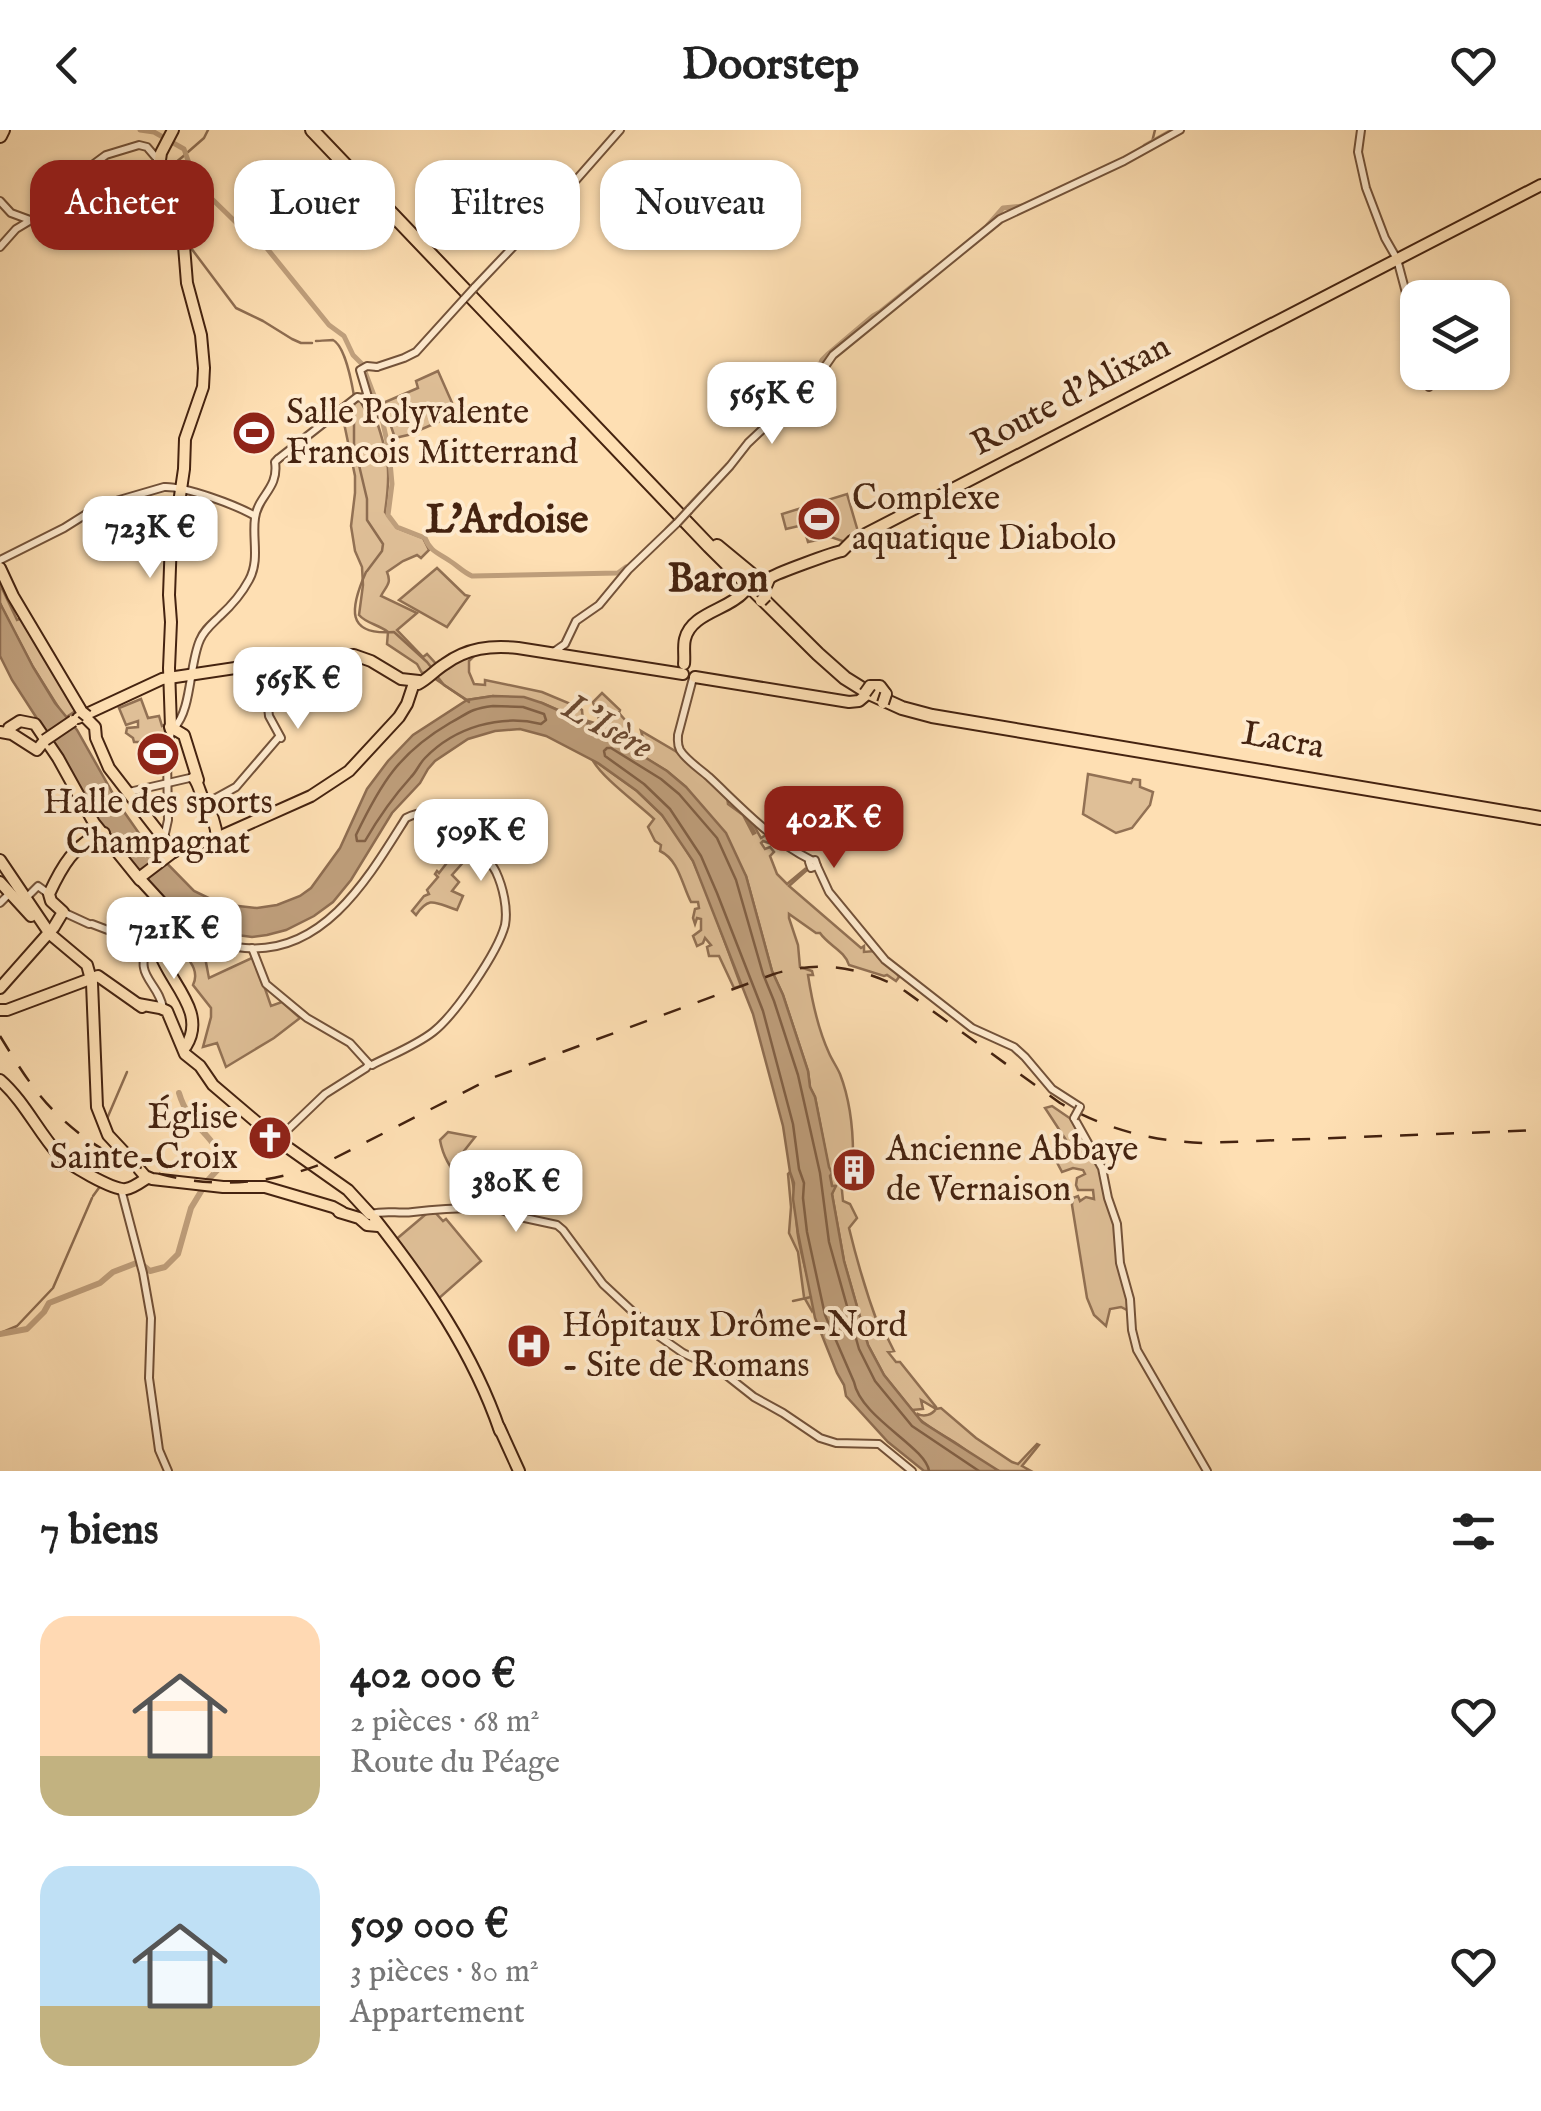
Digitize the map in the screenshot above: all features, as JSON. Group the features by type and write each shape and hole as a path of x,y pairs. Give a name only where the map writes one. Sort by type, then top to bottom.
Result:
{"highway":[{"path":"314,130 818,654 845,678 874,695 932,716 1541,816"},
{"path":"683,517 726,575 754,589"},
{"path":"683,517 820,652 858,683 917,709 1016,727"},
{"path":"875,697 913,716 994,726"},
{"path":"875,697 1016,727"},
{"name":"Lacra","path":"1016,727 1541,816"}],"main road":[{"path":"173,130 157,158 158,174 166,205 184,246 187,283 204,368 203,387 185,438 171,539 172,729 184,735 218,837"},
{"name":"Route d'Alixan","path":"689,671 686,636 692,626 780,572 842,546 1541,185"},
{"path":"0,568 88,718 109,768 174,851"},
{"path":"139,878 174,851 241,829 312,796 349,771 391,727 414,686 470,651 501,646 689,671 822,698 854,702 875,697"},
{"path":"7,728 37,745 152,682 341,654 371,661 414,686"},
{"path":"263,665 351,657 414,686"},
{"path":"88,718 99,705 126,698"},
{"path":"7,728 35,724 101,830 171,924 158,950 192,1015 184,1041"},
{"path":"0,988 67,914 48,894 71,854 101,830"},
{"path":"0,860 48,933 87,965 93,992 96,1104 109,1137 141,1170 205,1186 265,1187 356,1214"},
{"path":"0,882 10,894 24,900"},
{"path":"4,1010 98,978 147,1009 165,1012 222,1094 348,1190 356,1214 442,1310 500,1430"},
{"path":"0,1080 17,1096 56,1152 75,1166 121,1189 131,1187 141,1170"},
{"path":"456,1336 518,1469"}],"street":[{"path":"164,838 167,752 172,729 182,716 202,635 250,578 256,553 256,516 273,484 277,463 354,399 363,398 374,417 360,374 365,367 377,367 416,352 620,130"},
{"path":"470,648 507,644 556,651 567,640 576,621 593,610 748,443 818,378 833,355 996,222 1180,130"},
{"path":"1361,130 1358,152 1366,188 1403,280"},
{"path":"0,247 16,222 106,156 140,145 157,158"},
{"path":"0,201 16,222"},
{"path":"0,560 103,504 157,488 181,488 256,516"},
{"path":"207,802 236,787 279,737 269,716 263,665"},
{"path":"689,671 678,735 682,754 743,812 813,864 829,892 885,960 972,1028 1026,1056 1052,1090 1080,1107 1074,1118 1102,1168 1117,1224 1120,1263 1137,1350 1208,1471"},
{"path":"129,792 197,779"},
{"path":"171,924 218,943 252,948 301,936 353,897 407,817 428,813 454,828 495,869 504,898 504,928 477,979 438,1028 325,1094 278,1140"},
{"path":"24,900 38,886 48,894"},
{"path":"0,902 10,894"},
{"path":"67,914 148,944 144,970 156,987 165,1012"},
{"path":"252,948 268,986 309,1019 350,1043 370,1066"},
{"path":"121,1189 152,1322 149,1378 158,1446 168,1471"},
{"path":"356,1214 487,1206 558,1226 570,1236 603,1284 683,1353 722,1372 820,1438 836,1443 876,1443 912,1471"}],"shaded area":[{"path":"438,371 457,414 395,438 383,403 418,388 416,381"},
{"path":"359,399 370,418 376,419 384,444 388,465 385,512 397,528 423,538 429,550 421,558 417,555 387,572 389,582 381,596 417,613 397,630 423,657 427,654 440,668 477,653 469,661 474,684 485,685 485,680 542,692 578,707 583,721 542,703 493,696 467,700 444,685 433,671 422,673 417,664 387,644 388,632 359,615 362,567 351,526 355,476 344,423 337,415"},
{"name":"Complexe aquatique Diabolo","path":"847,494 859,535 845,542 831,537 808,542 803,525 786,529 782,514"},
{"path":"437,568 469,596 447,627 399,600"},
{"path":"0,584 17,620 22,618 77,710 65,718 2,608"},
{"path":"602,693 620,710 632,728 632,735 643,738 641,731 682,755 727,797 728,804 743,815 753,834 749,817 761,838 768,834 775,839 761,843 774,852 770,856 777,874 787,884 805,869 789,886 861,948 864,946 864,952 875,951 899,977 896,981 849,965 820,933 789,914 800,967 812,971 813,975 808,975 819,1025 849,1104 853,1154 848,1157 847,1150 845,1161 839,1160 843,1201 850,1204 857,1218 849,1228 862,1278 879,1327 894,1351 888,1352 936,1409 921,1400 923,1409 912,1410 884,1375 868,1345 844,1261 832,1194 835,1186 815,1097 772,971 746,876 686,787 667,771 588,724 601,725 593,702"},
{"path":"141,699 148,718 159,716 166,736 150,742 154,744 150,759 148,742 134,742 126,733 127,728 138,727 138,721 126,725 119,708"},
{"path":"592,759 637,791 678,837 708,896 741,986 734,988 719,956 709,956 707,947 711,945 705,938 697,946 693,936 701,930 701,919 697,918 695,924 693,918 698,902 691,902 676,867 660,851 661,845 648,827 654,819 611,782"},
{"path":"1088,774 1131,783 1133,779 1140,780 1140,787 1153,792 1150,805 1132,828 1116,833 1083,814"},
{"path":"470,844 475,849 452,875 459,882 452,891 463,896 457,910 429,903 416,915 412,911 429,894 427,890 438,877 437,871"},
{"path":"173,925 180,934 199,944 209,978 254,957 271,1006 282,1002 300,1018 226,1067 217,1043 203,1047 211,1008 193,985 195,975 190,962 181,949 172,945 166,953 176,961 167,966 164,961 163,944"},
{"path":"1052,1106 1071,1119 1101,1171 1117,1234 1129,1311 1121,1307 1110,1309 1106,1326 1094,1315 1087,1298 1072,1205 1073,1198 1078,1196 1080,1201 1086,1197 1094,1199 1093,1190 1078,1190 1077,1178 1085,1174 1083,1170 1062,1172 1051,1151 1068,1143 1045,1108"},
{"path":"448,1132 475,1137 464,1151 475,1160 474,1168 462,1181 441,1146 440,1140"},
{"path":"790,1172 812,1311 804,1297 798,1252 789,1233"},
{"path":"432,1209 443,1221 446,1219 481,1261 437,1300 393,1242"},
{"path":"941,1408 1012,1462 1018,1464 1039,1445 1022,1466 1031,1471 992,1468 918,1418 918,1414 928,1415"}],"water":[{"path":"0,603 33,667 77,730 143,839 194,891 221,904 257,908 277,905 311,888 340,848 367,789 388,761 413,735 467,700 524,697 542,703 598,728 686,787 726,833 746,876 772,971 815,1097 832,1186 836,1186 832,1194 844,1261 868,1345 884,1375 922,1422 999,1471 924,1471 888,1442 846,1396 815,1318 783,1126 753,1014 693,861 662,815 637,791 598,763 546,736 520,729 468,739 428,769 392,813 351,880 333,902 314,916 267,935 207,931 181,921 154,894 98,822 0,656"}],"waterway":[{"path":"140,130 154,132 184,149 192,172 212,199 265,246 329,325 344,336 362,364 381,414 392,484 388,515 397,527 425,538 435,551 472,576 618,573 626,567"},
{"path":"188,152 208,130"},
{"path":"1152,142 1155,130"},
{"path":"1145,146 1173,130"},
{"path":"179,160 186,154"},
{"path":"988,225 1003,208 1023,206"},
{"path":"192,250 236,308 292,339 312,343"},
{"path":"816,375 827,355 925,276"},
{"path":"316,341 333,340 337,344 354,396"},
{"path":"776,413 804,386"},
{"path":"354,404 354,444 367,499 367,520 383,544 367,571"},
{"path":"667,529 701,493"},
{"path":"366,572 355,608 359,624 378,632 394,632 427,662 431,671"},
{"path":"434,678 469,702"},
{"path":"165,941 188,918"},
{"path":"106,1121 127,1072"},
{"path":"0,1334 27,1329 49,1303 100,1283 113,1272 139,1262 150,1271 165,1267 178,1254 191,1208 224,1163 179,1093"},
{"path":"93,1196 101,1185"},
{"path":"0,1333 17,1326 53,1288 92,1198"},
{"path":"793,1301 811,1297"}],"railway":[{"path":"0,1036 39,1094 83,1136 148,1170 219,1183 256,1181 329,1161 492,1078 774,974 808,967 858,971 890,983 1060,1103 1111,1127 1147,1136 1203,1143 1541,1130"}],"place":[{"name":"Salle Polyvalente Francois Mitterrand","path":"254,433"},
{"name":"Complexe aquatique Diabolo","path":"819,519"},
{"name":"Halle des sports Champagnat","path":"158,754"},
{"name":"Église Sainte-Croix","path":"270,1138"},
{"name":"Ancienne Abbaye de Vernaison","path":"854,1170"},
{"name":"Hôpitaux Drôme-Nord - Site de Romans","path":"529,1346"}],"district":[{"name":"L'Ardoise","path":"507,521"},
{"name":"Baron","path":"718,580"}],"water label":[{"name":"L'Isère","path":"607,728"}]}
